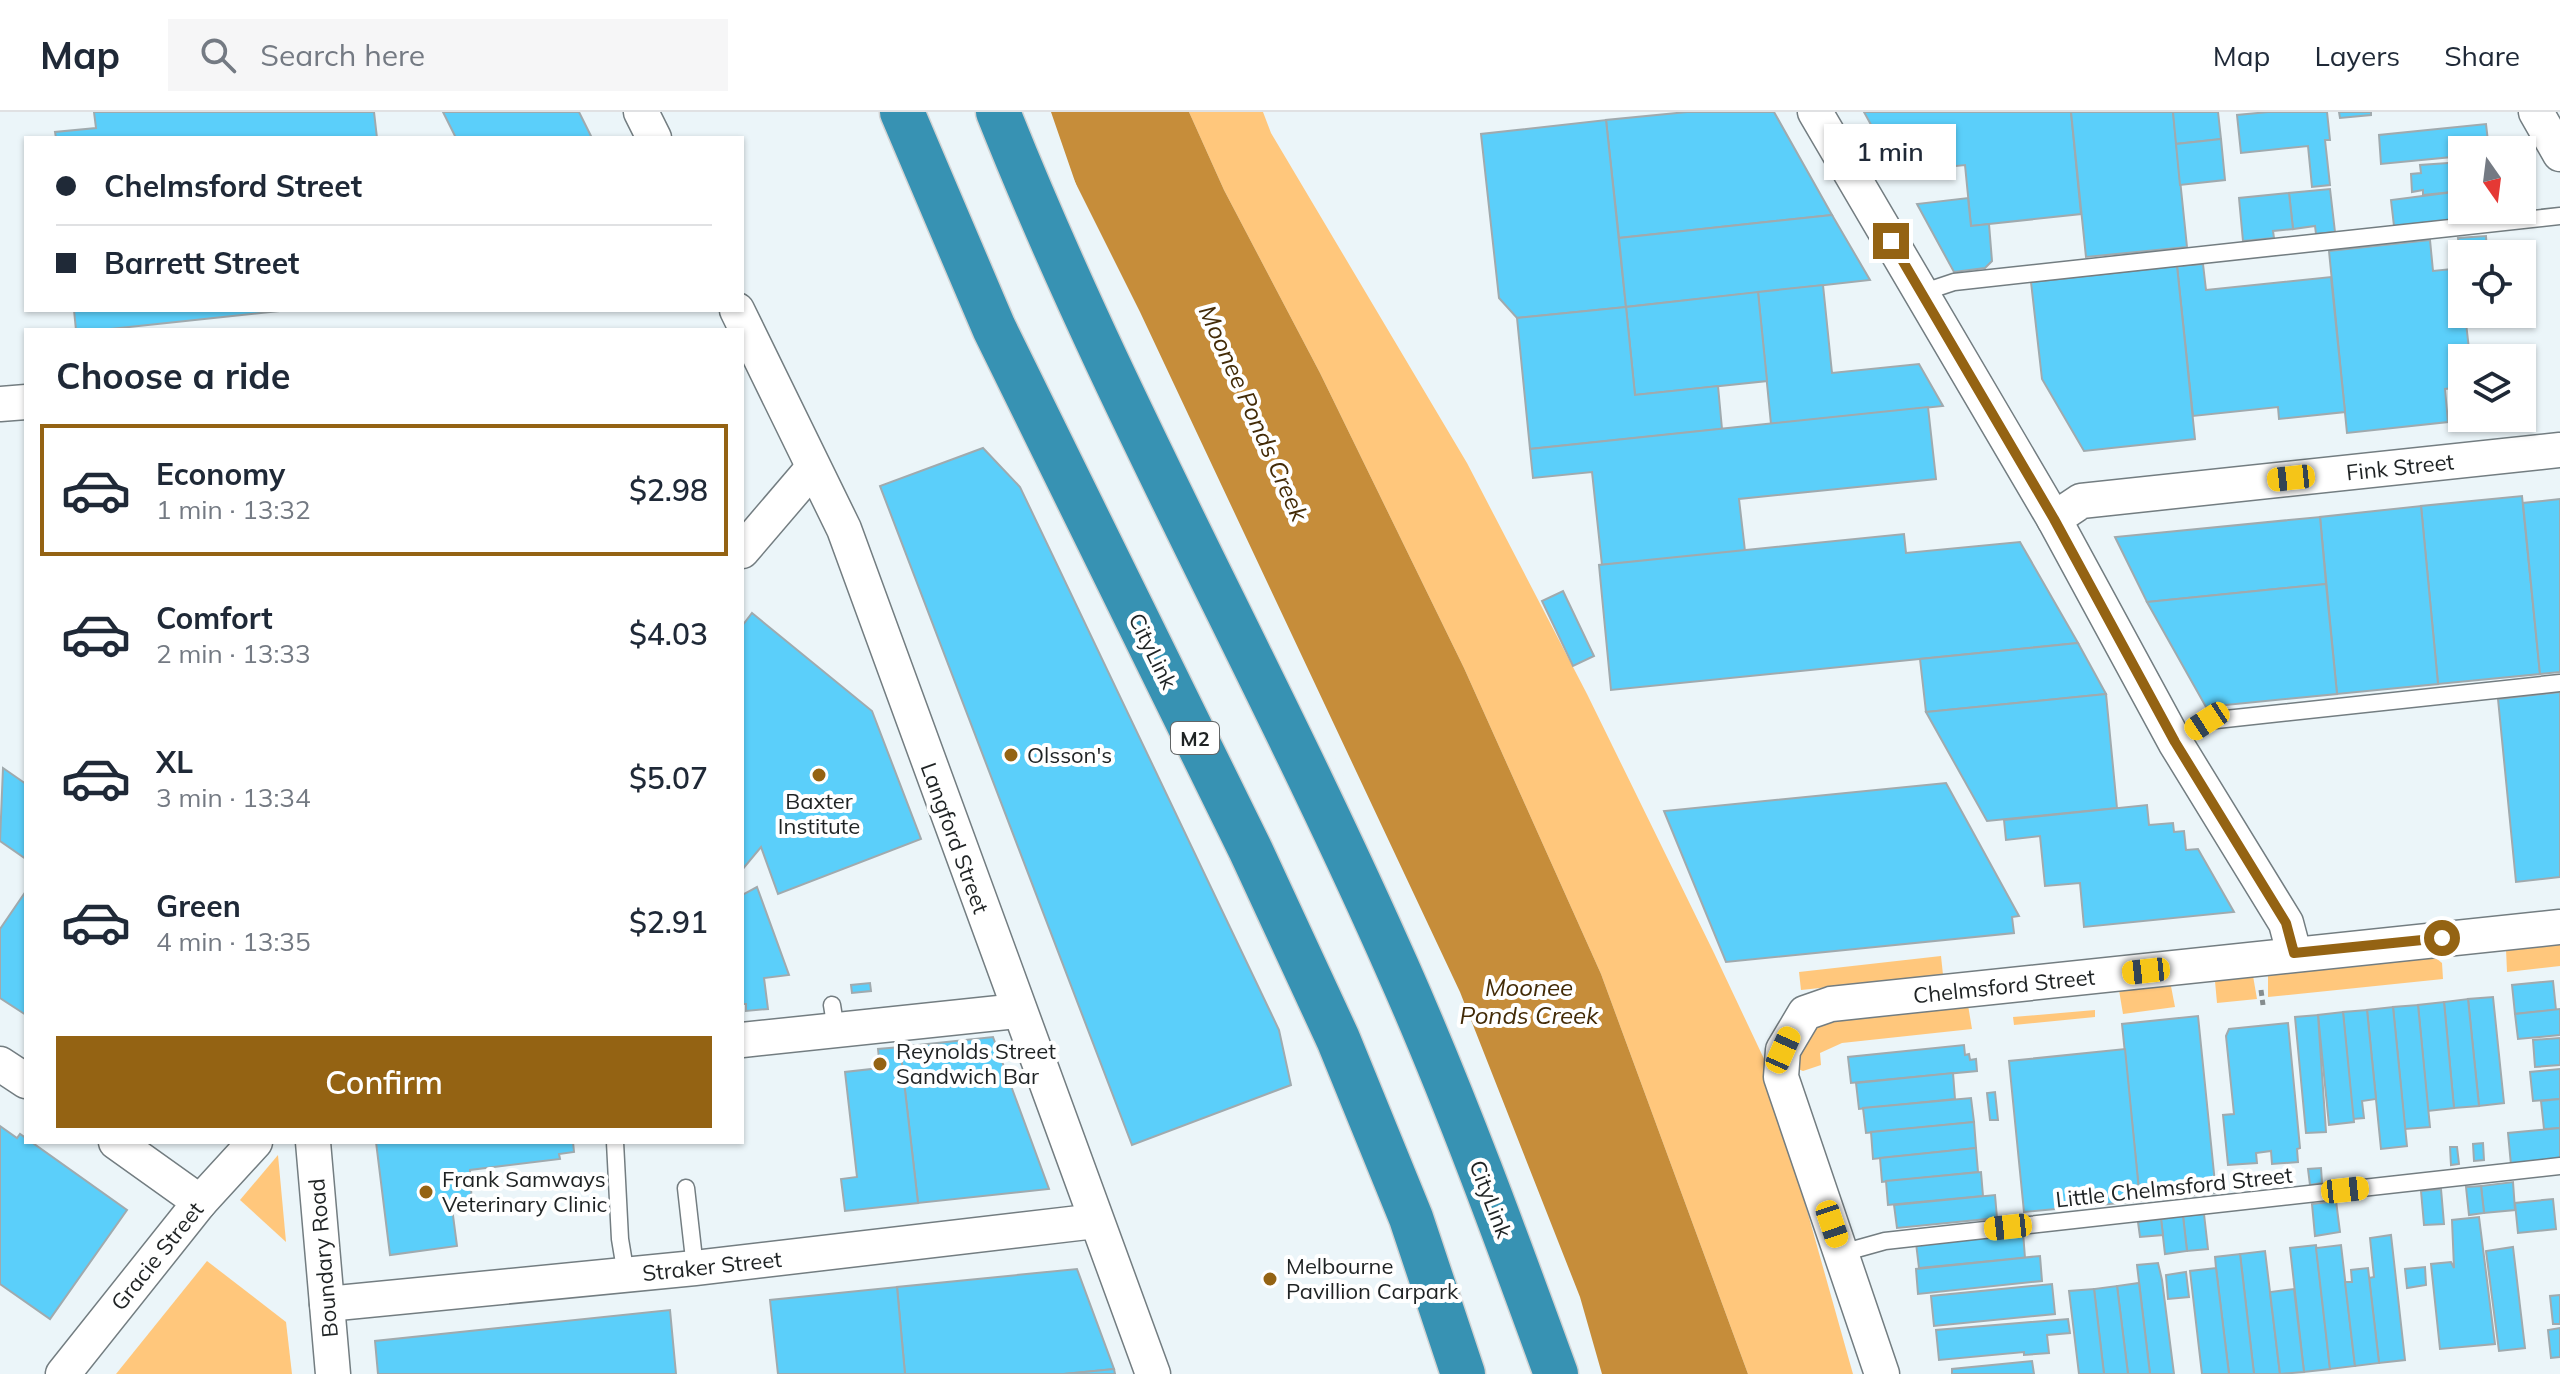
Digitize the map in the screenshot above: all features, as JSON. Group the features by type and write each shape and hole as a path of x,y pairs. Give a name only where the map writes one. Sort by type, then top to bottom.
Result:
{"highway":[{"name":"CityLink","path":"902,112 994,328 1243,835 1338,1039 1411,1218 1463,1374"},
{"name":"CityLink","path":"998,112 1057,252 1396,966 1454,1103 1556,1374"}],"street":[{"path":"641,112 653,136"},
{"path":"1815,112 2054,519 2175,742 2286,923 2294,953"},
{"path":"2536,112 2560,154"},
{"name":"Langford Street","path":"744,343 844,529 1153,1374"},
{"path":"0,404 24,402"},
{"name":"Fink Street","path":"2054,519 2081,501 2560,450"},
{"path":"744,549 812,469"},
{"name":"Chelmsford Street","path":"1842,1253 1781,1077 1783,1050 1805,1013 1831,1004 2560,927"},
{"path":"744,1040 834,1018 1018,1011"},
{"path":"0,1064 24,1080"},
{"path":"119,1144 200,1202"},
{"name":"Gracie Street","path":"63,1374 200,1202 253,1144"},
{"name":"Boundary Road","path":"313,1144 333,1374"},
{"name":"Straker Street","path":"327,1304 695,1268 1096,1221"},
{"path":"1842,1253 1882,1374"}],"lane":[{"path":"1921,293 1954,282 2560,216"},
{"path":"2175,742 2207,721 2560,683"},
{"path":"615,1144 620,1239 626,1275"},
{"name":"Little Chelmsford Street","path":"1842,1253 1885,1241 2560,1166"},
{"path":"686,1188 695,1268"}],"shaded area":[{"path":"1189,112 1263,112 1271,133 1467,463 1587,694 1765,1061 1853,1374 1748,1374 1601,974 1464,668 1320,373 1224,190"},
{"path":"2560,938 2560,966 2507,972 2506,949"},
{"path":"2426,950 2442,963 2443,979 2268,997 2268,968"},
{"path":"1941,956 1943,975 1801,990 1799,972"},
{"path":"2252,970 2257,999 2217,1003 2215,981 2218,977"},
{"path":"2170,981 2175,1007 2123,1014 2119,990"},
{"path":"1967,999 1972,1029 1842,1043 1820,1053 1821,1065 1803,1071 1798,1069 1799,1051 1815,1022"},
{"path":"2095,1010 2095,1017 2014,1025 2013,1017"},
{"path":"278,1155 286,1242 240,1200"},
{"path":"207,1261 286,1322 292,1374 116,1374"}],"water":[{"name":"Moonee Ponds Creek","path":"1051,112 1189,112 1224,190 1320,373 1464,668 1601,974 1748,1374 1591,1374 1528,1195 1383,853 1081,199"}],"pier":[{"path":"1063,158 1140,312 1460,992 1580,1297 1602,1374 1586,1374 1524,1196 1380,855 1078,201"}],"building":[{"path":"94,112 374,112 377,136 56,136 55,132 96,128"},
{"path":"443,112 579,112 591,136 455,136"},
{"path":"1687,112 1774,112 1832,215 1619,238 1606,120"},
{"path":"1864,112 2071,112 2081,214 1971,226 1965,165 1897,172"},
{"path":"2071,112 2173,112 2187,247 2086,257"},
{"path":"2173,112 2218,112 2221,139 2176,144"},
{"path":"2327,112 2330,140 2325,140 2330,185 2312,187 2308,146 2241,153 2237,115"},
{"path":"2339,112 2371,112 2371,115 2340,118"},
{"path":"1606,120 1626,307 1517,318 1499,298 1481,134"},
{"path":"2486,124 2487,136 2448,136 2448,157 2381,164 2379,135"},
{"path":"2221,139 2225,180 2180,185 2176,144"},
{"path":"2448,163 2448,192 2423,195 2423,190 2412,192 2411,174 2421,173 2420,165"},
{"path":"2330,189 2335,232 2316,234 2315,226 2293,229 2289,193"},
{"path":"2289,193 2293,229 2273,231 2274,238 2243,241 2239,198"},
{"path":"2448,193 2448,220 2394,226 2391,200"},
{"path":"1968,198 1971,226 1989,224 1992,261 1985,268 1954,272 1917,204"},
{"path":"1832,215 1870,280 1626,307 1619,238"},
{"path":"2486,236 2486,240 2458,240"},
{"path":"2430,240 2433,271 2448,269 2448,328 2467,328 2468,344 2448,344 2448,389 2445,389 2448,422 2347,433 2329,251"},
{"path":"2203,264 2206,290 2331,277 2345,412 2279,419 2278,407 2193,416 2177,266"},
{"path":"2177,266 2195,439 2084,451 2042,379 2031,282"},
{"path":"1823,285 1832,373 1919,364 1943,406 1771,424 1758,292"},
{"path":"1758,292 1767,381 1635,395 1626,307"},
{"path":"1626,307 1635,395 1718,386 1722,429 1530,449 1517,318"},
{"path":"74,312 270,312 120,328 76,328"},
{"path":"1928,407 1936,479 1739,499 1745,551 1602,565 1592,472 1533,478 1530,449"},
{"path":"983,448 1020,487 1279,1030 1291,1085 1132,1145 880,486"},
{"path":"2522,496 2540,674 2438,684 2421,506"},
{"path":"2560,499 2560,672 2540,674 2523,503"},
{"path":"2421,506 2438,684 2337,694 2320,517"},
{"path":"2320,517 2326,584 2147,602 2115,537"},
{"path":"1904,534 1906,553 2020,542 2078,643 1611,690 1599,565"},
{"path":"2326,584 2337,694 2206,707 2147,602"},
{"path":"1563,591 1594,656 1573,666 1542,601"},
{"name":"Baxter Institute","path":"752,613 872,711 921,839 778,894 761,847 744,868 744,623"},
{"path":"2078,643 2106,694 1926,712 1920,659"},
{"path":"2560,692 2560,877 2516,882 2498,699"},
{"path":"2106,694 2117,808 1987,821 1926,712"},
{"path":"3,768 24,783 24,858 0,841"},
{"path":"1946,783 2019,916 2012,917 2014,933 1726,962 1664,811"},
{"path":"2147,805 2149,825 2173,823 2174,832 2184,831 2186,850 2198,849 2234,912 2084,927 2080,883 2045,886 2040,836 2006,840 2004,820"},
{"path":"757,887 789,975 764,978 768,1009 746,1011 744,1004 744,894"},
{"path":"24,894 24,1014 0,998 0,929"},
{"path":"2553,981 2556,1010 2515,1014 2512,985"},
{"path":"870,983 871,991 852,993 851,985"},
{"path":"2493,997 2504,1103 2479,1106 2468,999"},
{"path":"2468,999 2479,1106 2454,1108 2444,1002"},
{"path":"2444,1002 2454,1108 2428,1111 2418,1005"},
{"path":"2418,1005 2430,1127 2405,1129 2393,1007"},
{"path":"2393,1007 2407,1146 2381,1149 2367,1010"},
{"path":"2560,1009 2560,1035 2518,1039 2515,1014"},
{"path":"2367,1010 2376,1099 2362,1101 2364,1118 2353,1119 2343,1012"},
{"path":"2343,1012 2354,1122 2329,1125 2318,1015"},
{"path":"2318,1015 2326,1132 2306,1133 2295,1017"},
{"path":"2198,1016 2216,1193 2140,1201 2122,1024"},
{"path":"2288,1023 2300,1148 2297,1149 2298,1162 2272,1164 2271,1151 2256,1153 2257,1163 2228,1165 2223,1115 2234,1114 2226,1036 2229,1029"},
{"path":"993,1037 1049,1189 918,1203 900,1047"},
{"path":"2560,1038 2560,1065 2535,1067 2533,1040"},
{"path":"1964,1045 1965,1055 1969,1054 1970,1060 1976,1059 1977,1071 1851,1083 1848,1057"},
{"path":"900,1047 918,1203 845,1211 841,1179 857,1177 845,1072 880,1068 878,1049"},
{"path":"2125,1049 2140,1201 2024,1212 2009,1061"},
{"path":"2560,1069 2560,1099 2533,1101 2530,1072"},
{"path":"1953,1073 1955,1099 1859,1109 1856,1083"},
{"path":"1995,1092 1998,1120 1990,1120 1987,1093"},
{"path":"1971,1098 1974,1122 1866,1133 1863,1108"},
{"path":"2560,1099 2560,1128 2544,1129 2541,1101"},
{"path":"1974,1122 1976,1148 1873,1159 1871,1132"},
{"path":"0,1126 17,1138 20,1134 24,1137 24,1144 34,1144 127,1210 50,1319 0,1284"},
{"path":"2560,1128 2560,1160 2511,1165 2508,1133"},
{"path":"2483,1143 2484,1160 2474,1161 2473,1144"},
{"name":"Frank Samways Veterinary Clinic","path":"376,1144 573,1144 574,1152 559,1154 560,1159 470,1170 472,1206 452,1208 457,1246 390,1255"},
{"path":"2450,1147 2457,1147 2459,1164 2451,1165"},
{"path":"1976,1148 1978,1172 1882,1182 1880,1158"},
{"path":"2321,1168 2322,1183 2310,1185 2308,1169"},
{"path":"1981,1172 1983,1196 1888,1205 1886,1181"},
{"path":"2513,1182 2515,1210 2484,1213 2481,1186"},
{"path":"2481,1186 2484,1213 2469,1215 2466,1187"},
{"path":"2441,1189 2444,1224 2424,1225 2421,1191"},
{"path":"1995,1195 1997,1218 1897,1228 1894,1205"},
{"path":"2553,1199 2556,1229 2518,1233 2515,1203"},
{"path":"2336,1201 2340,1232 2315,1236 2312,1204"},
{"path":"2204,1214 2208,1249 2187,1251 2183,1216"},
{"path":"2183,1216 2187,1251 2165,1254 2161,1219"},
{"path":"2479,1217 2495,1344 2440,1349 2431,1264 2451,1262 2454,1268 2452,1220"},
{"path":"2161,1219 2163,1235 2140,1237 2138,1222"},
{"path":"2023,1232 2025,1258 1919,1268 1916,1243"},
{"path":"2391,1235 2405,1360 2379,1363 2369,1278 2374,1277 2370,1238"},
{"path":"2316,1245 2330,1369 2304,1372 2290,1248"},
{"path":"2341,1245 2355,1366 2330,1369 2316,1248"},
{"path":"2513,1247 2525,1348 2499,1351 2486,1251"},
{"path":"2265,1251 2280,1374 2254,1374 2240,1254"},
{"path":"2240,1254 2254,1374 2229,1374 2216,1268 2215,1257"},
{"path":"2040,1256 2042,1281 1918,1294 1916,1269"},
{"path":"2158,1263 2174,1374 2150,1374 2137,1265"},
{"path":"2425,1267 2426,1285 2407,1288 2405,1269"},
{"path":"2216,1268 2229,1374 2202,1374 2190,1271"},
{"path":"2368,1268 2379,1363 2355,1366 2345,1282 2352,1282 2351,1270"},
{"path":"1077,1269 1114,1369 1064,1374 905,1374 897,1287"},
{"path":"2186,1272 2189,1297 2168,1299 2166,1275"},
{"path":"2139,1283 2150,1374 2128,1374 2117,1286"},
{"path":"2052,1284 2055,1314 1934,1326 1931,1296"},
{"path":"2117,1286 2128,1374 2104,1374 2094,1289"},
{"path":"897,1287 905,1374 778,1374 770,1300"},
{"path":"2094,1289 2104,1374 2079,1374 2069,1291"},
{"path":"2294,1289 2304,1372 2280,1374 2270,1292"},
{"path":"2560,1295 2560,1324 2553,1324 2550,1296"},
{"path":"670,1310 676,1374 378,1374 375,1341"},
{"path":"2068,1319 2070,1333 2047,1335 2049,1353 2024,1355 2024,1352 1939,1360 1936,1330"},
{"path":"2560,1328 2560,1357 2551,1358 2548,1330"},
{"path":"2032,1361 2034,1374 1952,1374 1952,1369"},
{"path":"1114,1369 1115,1374 1064,1374"}],"place":[{"name":"Olsson's","path":"1011,755"},
{"name":"Baxter Institute","path":"819,775"},
{"name":"Reynolds Street Sandwich Bar","path":"880,1064"},
{"name":"Frank Samways Veterinary Clinic","path":"426,1192"},
{"name":"Melbourne Pavillion Carpark","path":"1270,1279"}],"route":[{"path":"1891,241 2054,519 2175,742 2286,923 2294,953 2442,938"}]}
